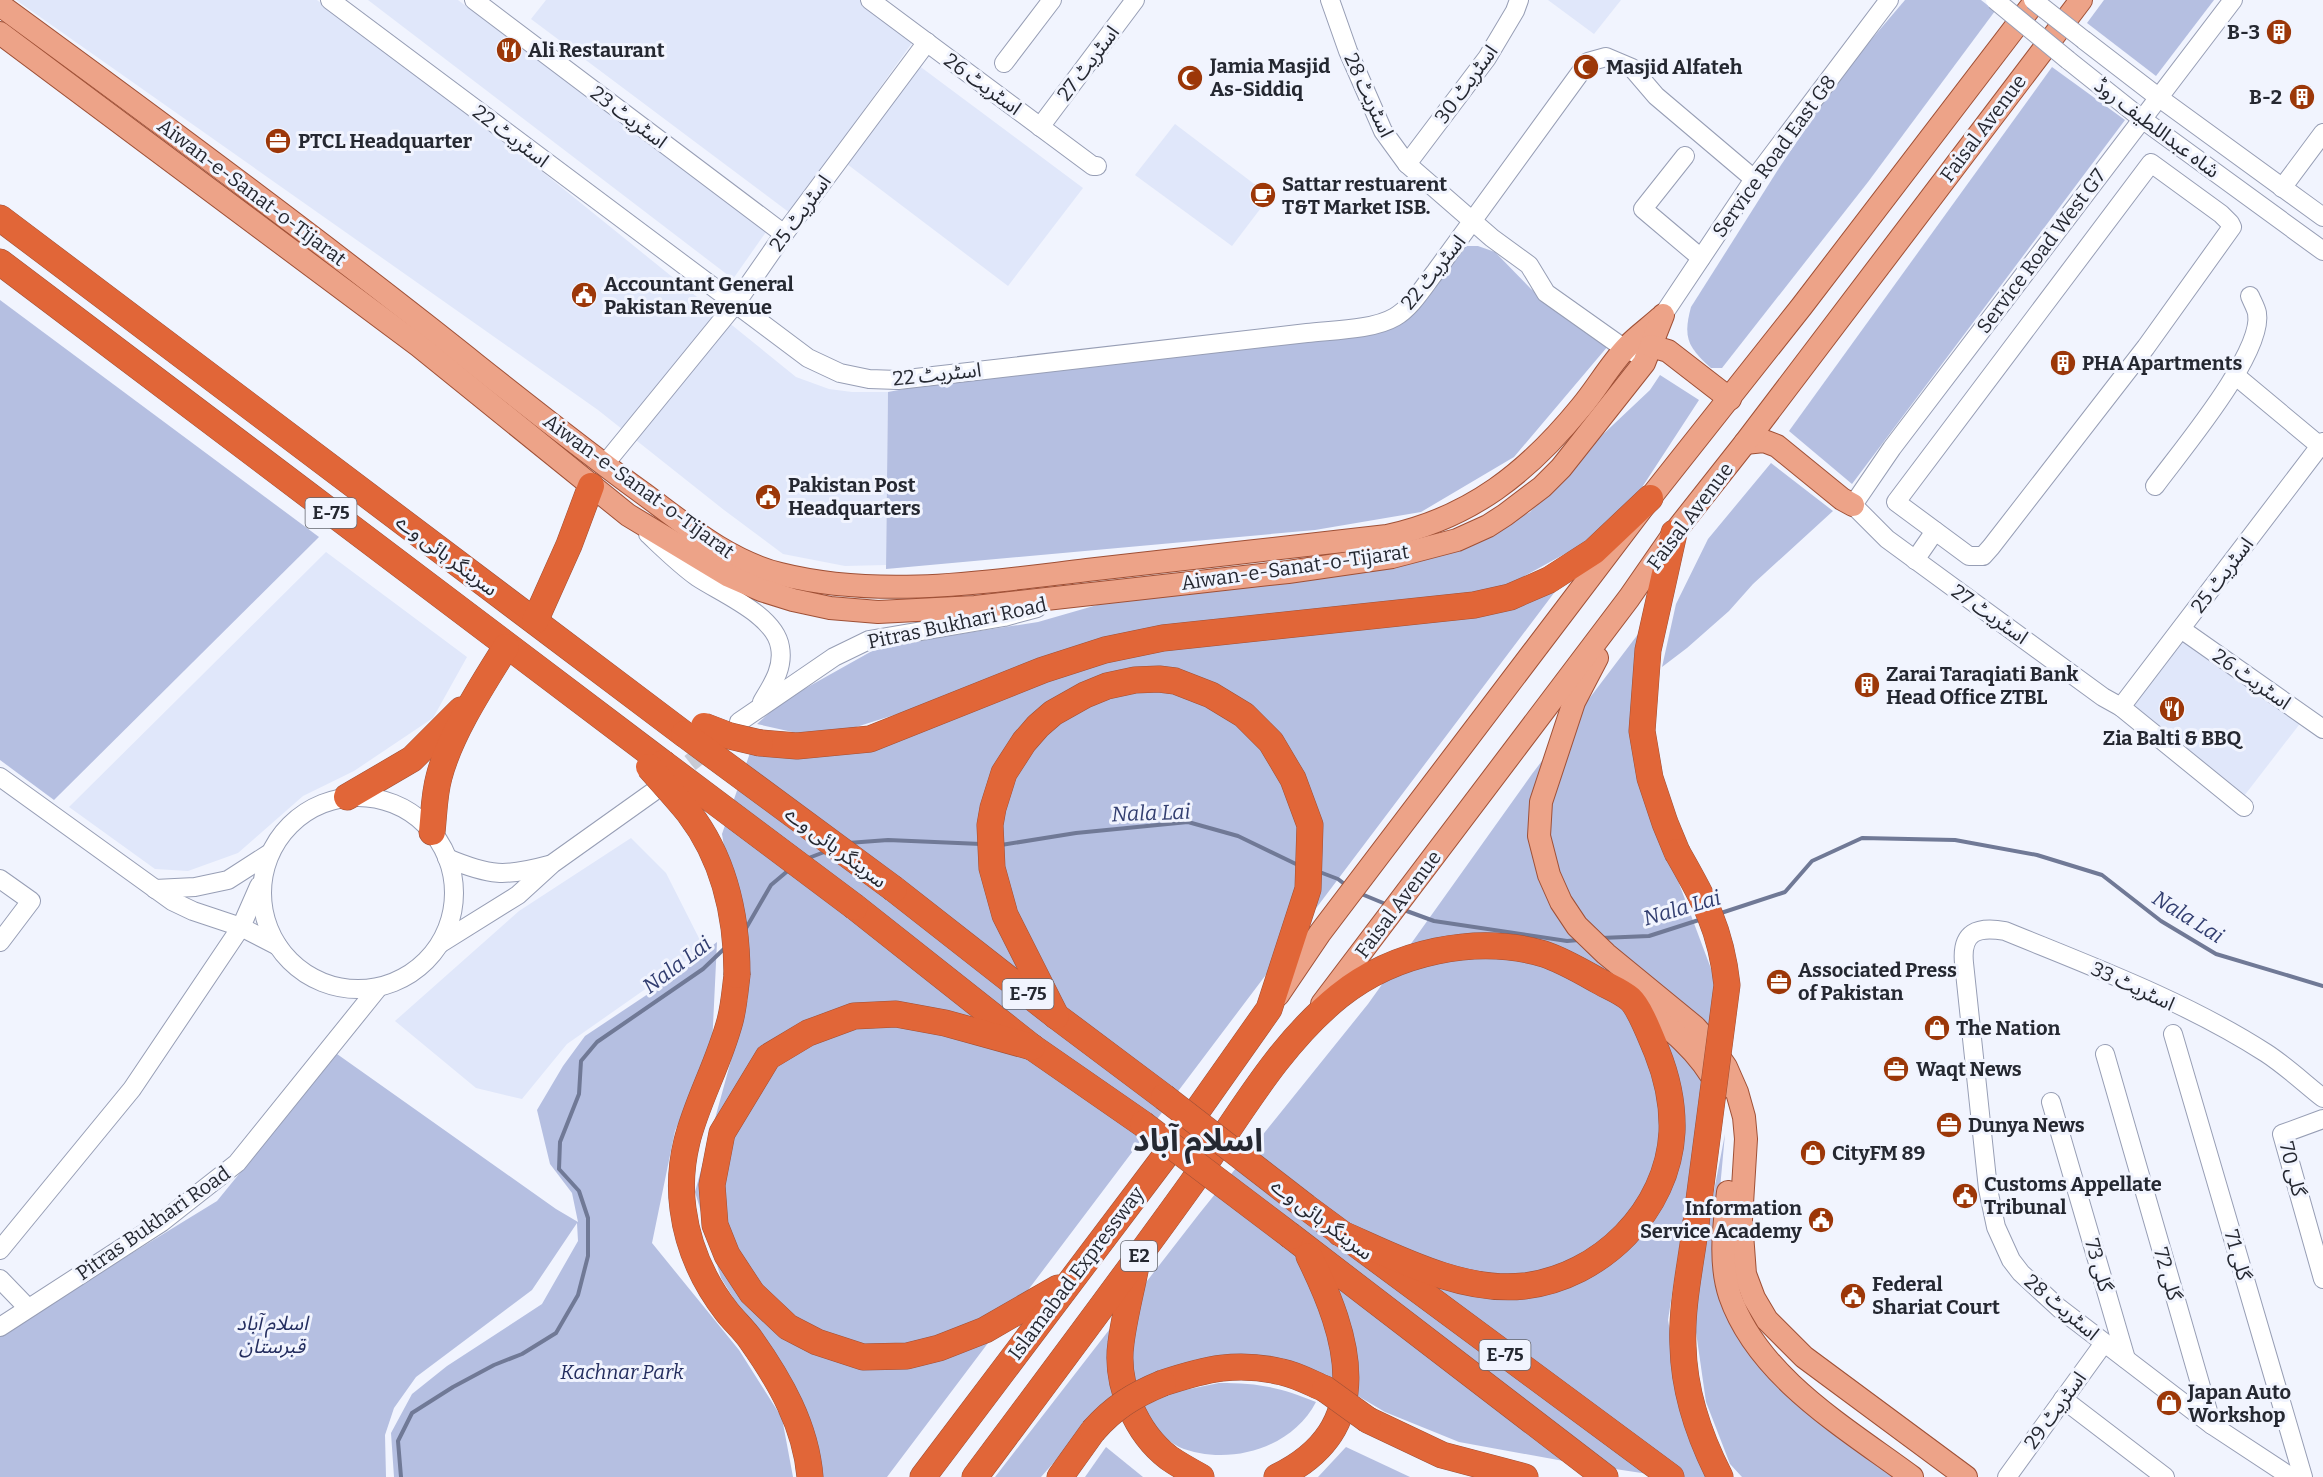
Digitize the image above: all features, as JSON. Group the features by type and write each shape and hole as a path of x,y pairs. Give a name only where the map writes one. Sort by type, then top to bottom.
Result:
{"highway":[{"name":"سرینگر ہائی وے","path":"0,218 642,703 694,730 1056,1016 1340,1233 1671,1477"},
{"name":"سرینگر ہائی وے","path":"0,262 506,647 620,730 656,765 855,907 1032,1047 1143,1124 1605,1477"},
{"path":"535,621 597,476"},
{"path":"694,730 760,743 797,746 870,740 1043,670 1105,650 1163,638 1474,605 1510,597 1549,580 1594,551 1650,498"},
{"path":"1674,533 1648,650 1642,731 1650,778 1665,823 1677,852 1715,924 1724,956 1727,985 1683,1318 1682,1346 1685,1375 1700,1436 1720,1477"},
{"path":"432,832 439,776 476,695 506,647"},
{"name":"Islamabad Expressway","path":"923,1477 1166,1155 1269,1009 1308,889 1310,825 1293,779 1271,742 1245,715 1211,695 1175,681 1135,680 1107,686 1053,713 1038,726 1013,757 1004,773 993,808 990,848 992,868 1005,915 1056,1016"},
{"path":"347,797 412,759 476,695"},
{"path":"656,765 690,814 716,859 730,902 737,954 737,975 730,1021 690,1126 683,1152 682,1206 686,1229 701,1272 727,1312 764,1360 797,1420 810,1477"},
{"name":"Islamabad Expressway","path":"975,1477 1203,1167 1234,1118 1300,1032 1341,995 1379,971 1443,949 1496,946 1545,954 1642,995"},
{"path":"1340,1233 1409,1263 1467,1283 1487,1286 1526,1286 1590,1263 1608,1251 1640,1220 1652,1201 1669,1155 1672,1130 1668,1085 1651,1038 1642,995"},
{"path":"1032,1047 945,1023 896,1014 854,1016 808,1033 768,1057 722,1133 712,1185 715,1225 728,1255 752,1293 788,1327 817,1342 863,1357 907,1356 939,1348 986,1330 1071,1280"},
{"path":"1277,1477 1296,1468 1322,1446 1335,1428 1345,1404 1345,1356 1336,1316 1299,1243"},
{"path":"1138,1257 1120,1345 1123,1383 1137,1420 1152,1441 1169,1458 1201,1477"},
{"path":"1060,1477 1109,1413 1143,1391 1202,1371 1245,1365 1284,1372 1325,1389 1368,1420 1442,1455 1525,1477"}],"main road":[{"name":"Faisal Avenue","path":"1269,1009 1320,933 1650,498 1730,399 2035,0"},
{"name":"Faisal Avenue","path":"1300,1032 1629,598 1674,533 1771,410 2081,0"},
{"name":"Aiwan-e-Sanat-o-Tijarat","path":"0,4 311,234 597,476 628,515 729,576 761,590 793,600 830,608 859,611 975,607 1288,572 1392,557 1457,540 1488,526 1542,487 1561,468 1592,412"},
{"name":"Aiwan-e-Sanat-o-Tijarat","path":"0,33 413,342 597,476 694,531 721,549 754,565 777,573 840,585 901,587 1039,576 1387,536 1419,529 1490,495 1549,444 1592,412 1644,363 1639,348 1664,315"},
{"path":"1639,348 1668,351 1730,399"},
{"path":"1771,410 1784,442 1844,493 1853,505"},
{"path":"1745,444 1764,441 1776,446 1842,499 1853,505"},
{"path":"901,587 901,611"},
{"path":"1629,598 1574,702 1541,802 1539,836 1549,875 1561,902 1577,926 1606,954 1694,1051 1710,1070 1721,1095 1729,1118 1732,1138 1723,1243 1725,1267 1730,1295 1747,1334 1776,1370 1808,1398 1912,1477"},
{"path":"1642,995 1695,1027 1726,1067 1737,1092 1744,1117 1746,1139 1741,1220 1744,1264 1754,1298 1767,1320 1804,1357 1966,1477"}],"street":[{"name":"اسٹریٹ 22","path":"330,0 808,358 840,373 869,379 898,380 1369,326 1395,317 1414,300 1588,62 1606,57 1632,68 1656,96 1754,179"},
{"name":"اسٹریٹ 23","path":"474,0 784,234"},
{"name":"اسٹریٹ 26","path":"870,0 1093,166 1097,166"},
{"path":"1004,63 1052,0"},
{"name":"اسٹریٹ 27","path":"1040,127 1135,0"},
{"name":"اسٹریٹ 28","path":"1330,0 1348,51 1383,131 1407,164 1473,221 1529,265 1546,293 1639,348"},
{"name":"اسٹریٹ 30","path":"1407,164 1487,58 1515,11 1519,0"},
{"name":"Service Road East G8","path":"1664,315 1754,179 1889,0"},
{"name":"شاہ عبداللطیف روڈ","path":"1995,0 2142,119 2323,251"},
{"name":"شاہ عبداللطیف روڈ","path":"2035,0 2158,97 2323,217"},
{"name":"Service Road West G7","path":"1853,505 1892,448 2233,0"},
{"name":"اسٹریٹ 25","path":"597,476 736,303 784,234 927,42"},
{"path":"2282,188 2323,133"},
{"path":"1685,156 1643,209 1701,258"},
{"path":"2151,163 2220,214 2232,227 2146,347 1983,556 1969,556 1935,531 1896,502 2151,163"},
{"path":"2191,193 2209,167"},
{"path":"2155,486 2236,376 2256,332 2258,314 2250,296"},
{"path":"2236,376 2321,444"},
{"name":"اسٹریٹ 25","path":"2121,707 2321,444"},
{"name":"اسٹریٹ 27","path":"1853,505 1887,539 2103,697 2121,707 2244,807"},
{"path":"628,515 678,562 749,609 775,633 780,644 779,668 760,706"},
{"path":"1915,560 1935,531"},
{"name":"Pitras Bukhari Road","path":"740,722 834,657 868,640 1004,617 1089,593"},
{"name":"اسٹریٹ 26","path":"2181,630 2323,729"},
{"path":"0,777 178,905 241,927 278,946"},
{"path":"441,943 518,895 552,864 653,792"},
{"path":"0,1250 132,1089 241,927 263,879 270,853 286,829 302,815 320,804 347,797 379,799 408,811 432,832 447,858 453,879 454,901 450,923 441,943 429,959 414,972 397,982 378,988 345,989 314,979 288,959 278,946 264,914 263,879"},
{"path":"155,889 195,887 228,880 270,853"},
{"path":"447,858 474,869 510,874 552,864"},
{"path":"0,879 31,901 0,942"},
{"name":"اسٹریٹ 33","path":"1965,978 1963,951 1970,935 1990,928 2005,931 2101,970 2223,1028 2267,1054 2323,1098"},
{"name":"اسٹریٹ 28","path":"1965,978 1988,1189 2001,1243 2021,1274 2104,1343 2212,1425 2291,1477"},
{"name":"Pitras Bukhari Road","path":"0,1327 162,1222 237,1164 378,988"},
{"name":"گلی 71","path":"2173,1034 2302,1477"},
{"name":"گلی 72","path":"2105,1054 2212,1425"},
{"name":"گلی 73","path":"2051,1102 2126,1359"},
{"name":"گلی 70","path":"2323,1119 2282,1134 2323,1280"},
{"path":"0,1279 28,1308"},
{"name":"اسٹریٹ 29","path":"2007,1477 2104,1343"},
{"path":"2063,1399 2164,1477"}],"shaded area":[{"path":"16,0 317,0 519,153 796,377 829,389 852,392 888,392 886,565 845,566 783,554 598,410"},
{"path":"368,0 458,0 766,232 733,279"},
{"path":"546,0 883,0 922,29 790,213 531,19"},
{"path":"1548,0 1621,0 1594,34"},
{"path":"914,62 1083,188 1008,286 843,161"},
{"path":"1175,124 1270,196 1232,246 1135,175"},
{"path":"326,552 467,657 433,718 354,771 303,796 238,853 188,871 155,869 69,807"},
{"path":"2182,638 2302,721 2244,796 2130,705"},
{"path":"631,838 666,873 704,948 567,1044 522,1099 476,1088 395,1021 519,911"}],"green space":[{"path":"1905,0 1981,0 1995,11 1868,182 1722,368 1711,368 1697,354 1689,341 1687,326 1691,307 1781,165 1847,68"},
{"path":"2104,0 2214,0 2156,76 2087,23"},
{"path":"2052,67 2125,120 1852,484 1789,431"},
{"path":"1467,246 1478,246 1495,252 1531,289 1608,346 1514,457 1421,512 1315,530 886,569 888,392 958,379 1307,333 1366,336 1409,317 1460,250"},
{"path":"0,300 319,537 54,800 0,760"},
{"path":"1660,375 1699,400 1637,495 1581,545 1508,585 1432,600 1267,616 910,710 853,728 797,733 757,724 781,702 872,651 941,637 1038,622 1104,603 1464,544 1530,512 1579,457 1650,390"},
{"path":"1771,463 1833,511 1753,584 1729,611 1662,667 1676,604 1708,539"},
{"path":"1563,581 887,1477 813,1477 807,1417 721,1278 695,1192 748,998 722,834 751,750 838,753 1039,681 1144,649"},
{"path":"1648,621 1641,782 1719,990 1668,1320 1687,1429 1708,1477 1668,1477 1459,1442 1385,1412 1309,1367 1257,1355 1224,1355 1194,1360 1156,1373 1108,1401 1041,1477 995,1477 1199,1214 1368,1004 1532,774"},
{"path":"717,942 712,1046 675,1131 652,1243 739,1350 782,1418 793,1477 394,1477 391,1433 412,1394 447,1366 542,1304 578,1241 577,1223 532,1290 416,1377 394,1408 385,1435 386,1477 0,1477 0,1334 217,1201 337,1054 556,1209 578,1222 572,1193 550,1164 537,1110 563,1066 585,1036 657,988"},
{"path":"1725,1134 1715,1243 1746,1345 1908,1477 1742,1477 1730,1464 1706,1402 1695,1325 1706,1232"},
{"path":"1219,1383 1269,1387 1316,1402 1291,1432 1275,1442 1256,1450 1217,1455 1198,1453 1173,1444 1140,1408 1175,1392"},
{"path":"1106,1447 1143,1477 1085,1477"},
{"path":"1346,1447 1410,1477 1318,1477"}],"waterway":[{"name":"Nala Lai","path":"1001,845 1076,833 1188,822 1238,836 1298,865"},
{"name":"Nala Lai","path":"1718,914 1785,892 1812,861 1862,838 1955,840 2037,855 2102,875 2161,921 2216,954 2323,986"},
{"name":"Nala Lai","path":"848,843 888,840 981,844"},
{"name":"Nala Lai","path":"806,859 827,851"},
{"name":"Nala Lai","path":"745,930 771,885 790,869"},
{"name":"Nala Lai","path":"1317,871 1338,879 1347,886"},
{"name":"Nala Lai","path":"1359,893 1388,905"},
{"name":"Nala Lai","path":"1404,910 1434,921 1567,941 1579,940"},
{"name":"Nala Lai","path":"1601,938 1649,936 1702,919"},
{"name":"Nala Lai","path":"401,1477 398,1441 412,1413 453,1387 494,1365 522,1354 556,1333 578,1295 588,1256 588,1218 579,1191 559,1169 560,1142 579,1094 581,1061 597,1042 703,969 726,947"}],"tunnel":[{"path":"669,780 715,743"}],"place":[{"name":"B-3","path":"2279,32"},
{"name":"Ali Restaurant","path":"509,50"},
{"name":"Masjid Alfateh","path":"1586,67"},
{"name":"Jamia Masjid As-Siddiq","path":"1190,78"},
{"name":"B-2","path":"2302,97"},
{"name":"PTCL Headquarter","path":"278,141"},
{"name":"Sattar restuarent T&T Market ISB.","path":"1263,195"},
{"name":"Accountant General Pakistan Revenue","path":"584,295"},
{"name":"PHA Apartments","path":"2063,363"},
{"name":"Pakistan Post Headquarters","path":"768,497"},
{"name":"Zarai Taraqiati Bank Head Office ZTBL","path":"1867,685"},
{"name":"Zia Balti & BBQ","path":"2172,709"},
{"name":"Associated Press of Pakistan","path":"1779,982"},
{"name":"The Nation","path":"1937,1028"},
{"name":"Waqt News","path":"1896,1069"},
{"name":"Dunya News","path":"1949,1125"},
{"name":"CityFM 89","path":"1813,1153"},
{"name":"Customs Appellate Tribunal","path":"1965,1196"},
{"name":"Information Service Academy","path":"1821,1220"},
{"name":"Federal Shariat Court","path":"1853,1296"},
{"name":"Japan Auto Workshop","path":"2169,1403"}],"district":[{"name":"اسلام آباد","path":"1198,1140"}],"park label":[{"name":"اسلام آباد قبرستان","path":"272,1334"},
{"name":"Kachnar Park","path":"622,1372"}]}
